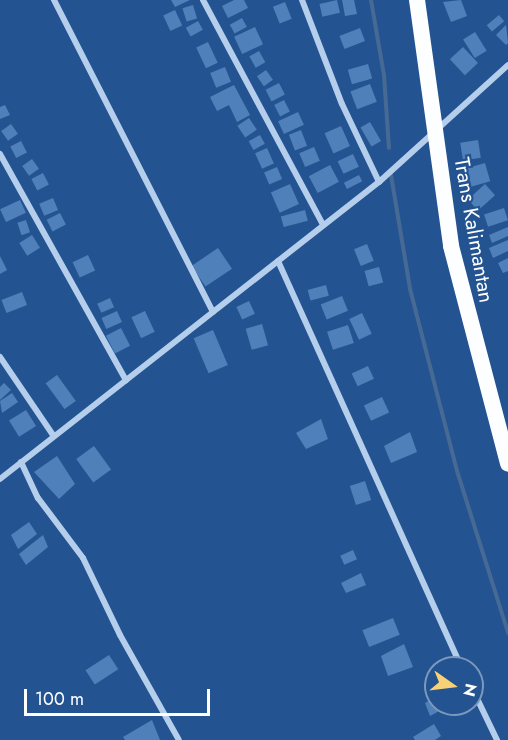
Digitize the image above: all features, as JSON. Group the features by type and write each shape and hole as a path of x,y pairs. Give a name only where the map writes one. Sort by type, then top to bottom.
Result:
{"highway":[{"name":"Trans Kalimantan","path":"417,0 451,246 508,465"}],"street":[{"path":"54,0 213,312"},
{"path":"203,0 323,225"},
{"path":"303,0 342,104 379,182"},
{"path":"0,479 53,435 379,182 435,134 508,65"},
{"path":"0,154 126,380"},
{"path":"278,261 457,656"},
{"path":"0,357 53,435"},
{"path":"21,462 38,498 83,558 120,635 179,740"},
{"path":"484,713 497,740"}],"building":[{"path":"171,0 190,0 175,7"},
{"path":"234,0 244,0 248,8 228,18 222,6"},
{"path":"337,0 340,13 322,17 319,4"},
{"path":"342,0 354,0 357,14 345,16"},
{"path":"461,0 467,16 451,22 443,2"},
{"path":"285,2 292,19 280,24 273,7"},
{"path":"193,5 197,18 187,22 182,8"},
{"path":"175,10 182,25 170,31 163,15"},
{"path":"499,15 504,21 492,31 487,25"},
{"path":"242,18 247,27 235,34 230,25"},
{"path":"198,21 203,30 191,37 186,28"},
{"path":"506,25 508,43 506,45 496,35"},
{"path":"255,27 263,44 242,54 234,37"},
{"path":"360,28 365,41 344,49 339,36"},
{"path":"475,32 487,51 475,58 463,39"},
{"path":"208,42 218,63 206,68 196,47"},
{"path":"463,47 478,63 465,75 450,59"},
{"path":"259,51 265,62 256,68 249,56"},
{"path":"368,64 372,78 352,84 348,70"},
{"path":"225,67 231,82 216,88 210,73"},
{"path":"266,70 273,80 264,86 257,76"},
{"path":"279,83 285,95 272,101 266,90"},
{"path":"370,84 377,102 357,109 350,92"},
{"path":"234,85 250,115 237,122 229,105 217,111 210,97"},
{"path":"284,100 290,112 280,117 274,105"},
{"path":"5,105 10,115 0,119 0,107"},
{"path":"298,112 304,125 284,134 278,121"},
{"path":"249,118 257,130 245,137 237,126"},
{"path":"370,122 381,141 371,147 360,128"},
{"path":"11,124 18,134 8,141 1,131"},
{"path":"341,126 350,146 334,153 325,133"},
{"path":"301,130 307,146 295,151 289,135"},
{"path":"260,135 265,144 253,150 249,141"},
{"path":"478,140 481,158 463,161 460,143"},
{"path":"21,141 27,153 16,158 10,146"},
{"path":"314,147 320,161 305,167 299,153"},
{"path":"267,148 274,164 262,169 255,153"},
{"path":"353,154 359,167 344,174 338,161"},
{"path":"32,159 39,169 29,176 22,166"},
{"path":"485,163 490,181 471,187 466,169"},
{"path":"330,165 339,182 318,193 309,176"},
{"path":"277,167 282,179 269,184 264,172"},
{"path":"43,173 49,185 37,190 31,179"},
{"path":"359,175 362,181 347,189 344,183"},
{"path":"290,184 299,204 280,213 271,193"},
{"path":"485,184 495,195 478,211 468,199"},
{"path":"53,198 58,210 44,216 39,204"},
{"path":"20,200 26,213 6,222 0,209"},
{"path":"504,208 508,220 488,227 484,214"},
{"path":"305,210 308,221 284,227 281,216"},
{"path":"60,213 66,225 53,231 47,220"},
{"path":"26,220 30,232 21,235 17,223"},
{"path":"508,227 508,236 492,243 489,235"},
{"path":"32,235 40,248 27,256 19,243"},
{"path":"508,240 508,251 493,258 489,248"},
{"path":"367,244 374,261 361,266 354,249"},
{"path":"218,248 232,269 205,287 191,266"},
{"path":"88,255 95,270 80,278 73,262"},
{"path":"0,256 7,270 0,274"},
{"path":"508,258 508,271 503,273 498,263"},
{"path":"379,267 383,282 369,286 365,271"},
{"path":"326,285 329,296 310,301 308,290"},
{"path":"22,292 27,305 6,313 1,300"},
{"path":"342,296 348,311 327,319 321,305"},
{"path":"110,298 114,307 101,313 97,304"},
{"path":"249,301 255,314 242,320 236,307"},
{"path":"117,311 122,322 106,329 101,318"},
{"path":"145,311 155,332 141,338 131,317"},
{"path":"362,313 372,334 359,340 349,319"},
{"path":"262,324 268,345 252,350 246,329"},
{"path":"348,325 354,343 333,350 327,332"},
{"path":"121,328 130,346 115,354 106,336"},
{"path":"213,330 228,365 209,373 194,338"},
{"path":"368,366 374,379 358,386 352,374"},
{"path":"57,375 76,401 64,409 46,383"},
{"path":"4,383 11,390 0,400 0,387"},
{"path":"12,393 18,402 2,413 0,401"},
{"path":"382,397 389,412 371,421 364,405"},
{"path":"26,410 36,426 19,437 9,421"},
{"path":"321,419 328,439 306,449 296,433"},
{"path":"410,432 417,452 391,463 384,446"},
{"path":"94,446 111,469 93,482 76,459"},
{"path":"57,456 75,484 59,499 34,472"},
{"path":"365,481 371,500 356,505 350,486"},
{"path":"29,522 37,534 18,549 11,535"},
{"path":"43,535 48,547 26,565 19,554"},
{"path":"353,550 357,559 344,565 340,556"},
{"path":"361,573 366,585 346,593 341,583"},
{"path":"393,618 400,635 369,647 362,630"},
{"path":"404,644 413,667 388,676 381,656"},
{"path":"109,655 118,669 95,685 86,670"},
{"path":"152,720 160,740 125,740 123,737"},
{"path":"434,724 441,736 435,740 415,740 413,737"}],"waterway":[{"path":"371,0 384,75 389,148"},
{"path":"391,175 410,289 458,474 508,633"}]}
